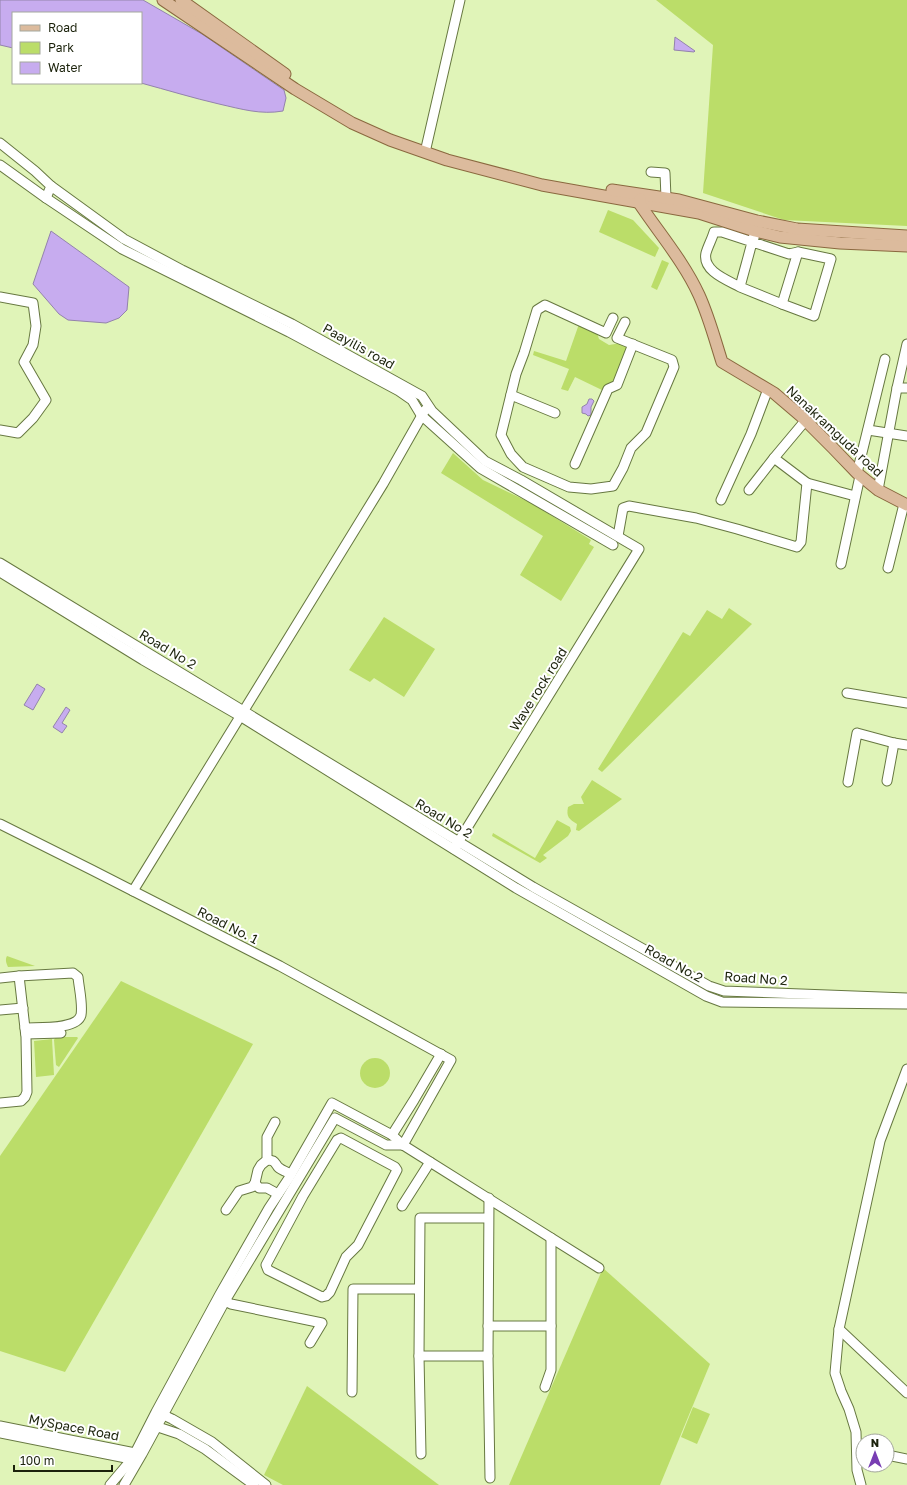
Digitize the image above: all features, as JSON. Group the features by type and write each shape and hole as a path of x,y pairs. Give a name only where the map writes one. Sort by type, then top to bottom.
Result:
{"main road":[{"path":"163,0 295,89 352,123 390,140 447,160 542,185 640,199 666,198 697,204 757,221 797,229 907,236"},
{"path":"181,0 297,83 372,127 426,148 480,165 530,178 640,199 699,213 755,231 793,239 907,246"},
{"name":"Nanakramguda road","path":"640,199 684,268 699,295 722,362 768,389 805,421 858,475 878,490 906,505"}],"street":[{"path":"426,148 460,0"},
{"name":"Paayilis road","path":"0,142 51,186 124,239 182,270 292,324 422,396 432,411 483,464 521,480 639,549"},
{"path":"8,171 18,158"},
{"name":"Paayilis road","path":"0,165 122,249 289,332 399,391 412,400 421,415 483,464 613,545"},
{"path":"651,172 665,173 666,198"},
{"path":"46,198 51,186"},
{"path":"740,287 755,231"},
{"path":"714,232 793,253 831,259 814,316 740,287 720,276 709,268 706,255 714,232"},
{"path":"782,304 793,253 793,239"},
{"path":"0,297 32,303 36,326 33,346 24,362 46,400 18,433 0,430"},
{"path":"545,305 606,332 617,338 672,360 674,367 646,433 631,448 623,468 613,486 591,489 569,487 523,467 511,454 501,435 516,374 537,310 545,305"},
{"path":"606,332 613,318"},
{"path":"617,338 625,322"},
{"path":"575,464 608,389 618,385 633,344"},
{"path":"878,490 897,388 907,344"},
{"path":"841,564 858,475 885,359"},
{"path":"897,388 907,388"},
{"path":"721,500 751,434 768,389"},
{"path":"511,395 555,413"},
{"path":"132,891 383,484 421,415 428,406"},
{"path":"749,490 805,421"},
{"path":"868,430 907,436"},
{"path":"774,458 807,483 855,496"},
{"path":"618,536 623,508 629,506 696,518 794,547 799,546 801,542 807,483"},
{"path":"888,568 906,505"},
{"name":"Wave rock road","path":"457,846 639,549"},
{"name":"Road No 2","path":"0,563 457,846 709,986 724,991 907,998"},
{"name":"Road No 2","path":"0,572 143,660 242,713"},
{"path":"847,693 907,703"},
{"path":"848,782 857,733 894,743 907,744"},
{"path":"886,781 894,743"},
{"name":"Road No. 1","path":"0,824 280,966 451,1060 403,1145"},
{"name":"Road No 2","path":"457,846 516,888"},
{"name":"Road No.2","path":"516,888 706,996 722,1002 907,1004"},
{"path":"0,978 72,973 78,977 81,1008 81,1015 78,1021 71,1025 25,1031"},
{"path":"0,1102 21,1101 27,1092 25,1031 19,976"},
{"path":"0,1010 23,1008"},
{"path":"25,1031 61,1033"},
{"path":"392,1134 441,1054"},
{"path":"856,1433 835,1372 839,1329 880,1141 907,1069"},
{"path":"159,1413 225,1301 332,1103 392,1134 403,1145 598,1268"},
{"path":"124,1485 159,1413 232,1274 278,1194 292,1178 302,1174 335,1118 386,1145 403,1145"},
{"path":"267,1160 267,1138 275,1122"},
{"path":"341,1138 395,1167 397,1170 358,1245 346,1258 330,1292 326,1296 322,1297 268,1270 266,1266 307,1189 337,1140 341,1138"},
{"path":"226,1210 239,1191 252,1187 255,1183 258,1170 267,1160 274,1161 278,1167 307,1189"},
{"path":"402,1206 430,1162"},
{"path":"302,1174 313,1180"},
{"path":"255,1183 259,1188 267,1188 278,1194"},
{"path":"489,1198 488,1356 490,1478"},
{"path":"422,1454 419,1356 420,1218 488,1218"},
{"path":"545,1386 550,1370 551,1238"},
{"path":"352,1392 353,1289 419,1289"},
{"path":"225,1301 231,1304 322,1323 310,1343"},
{"path":"488,1326 551,1326"},
{"path":"839,1329 907,1393"},
{"path":"419,1356 488,1356"},
{"path":"159,1413 212,1442 266,1485"},
{"path":"154,1425 179,1434 205,1449 254,1485"},
{"name":"MySpace Road","path":"0,1426 137,1457"},
{"name":"MySpace Road","path":"0,1433 137,1457"},
{"path":"110,1485 137,1457"},
{"path":"895,1457 907,1459"},
{"path":"858,1473 860,1485"}],"green space":[{"path":"656,0 907,0 907,226 784,220 703,193 713,45"},
{"path":"608,210 633,220 659,248 655,257 599,232"},
{"path":"662,260 669,263 657,290 651,287"},
{"path":"579,324 587,330 597,333 599,339 609,345 621,343 630,348 616,384 604,391 575,377 568,391 561,389 569,369 533,355 534,351 566,361"},
{"path":"453,453 483,480 531,503 591,540 589,544 594,547 561,601 520,575 543,536 441,473"},
{"path":"729,608 752,624 602,772 598,769 683,632 690,636 707,610 722,619"},
{"path":"384,617 435,649 404,697 374,678 370,682 349,670"},
{"path":"592,780 622,799 579,831 576,830 577,824 570,819 567,813 568,807 574,804 584,804 581,797"},
{"path":"557,820 570,827 571,831 568,836 543,855 547,858 540,863 492,836 493,833 535,858"},
{"path":"7,956 35,966 8,967 6,961"},
{"path":"121,981 253,1044 65,1372 0,1351 0,1156"},
{"path":"55,1038 78,1038 59,1067 56,1065 54,1040"},
{"path":"52,1039 54,1075 36,1077 34,1041"},
{"path":"375,1058 386,1062 390,1073 386,1084 375,1088 364,1084 360,1073 364,1062"},
{"path":"603,1268 710,1364 660,1485 509,1485"},
{"path":"307,1386 439,1485 283,1485 264,1475"},
{"path":"693,1407 710,1414 697,1444 681,1437"}],"water":[{"path":"0,0 143,0 202,34 284,90 286,98 283,111 259,112 200,99 142,83 142,12 12,12 12,48 0,45"},
{"path":"675,37 695,51 674,50"},
{"path":"51,231 129,287 127,310 119,318 106,323 68,320 59,314 33,284"},
{"path":"589,399 594,401 591,407 591,415 588,416 582,413 582,407 587,404"},
{"path":"37,684 45,689 33,710 24,705"},
{"path":"66,707 70,710 62,723 67,726 62,733 53,727"}]}
